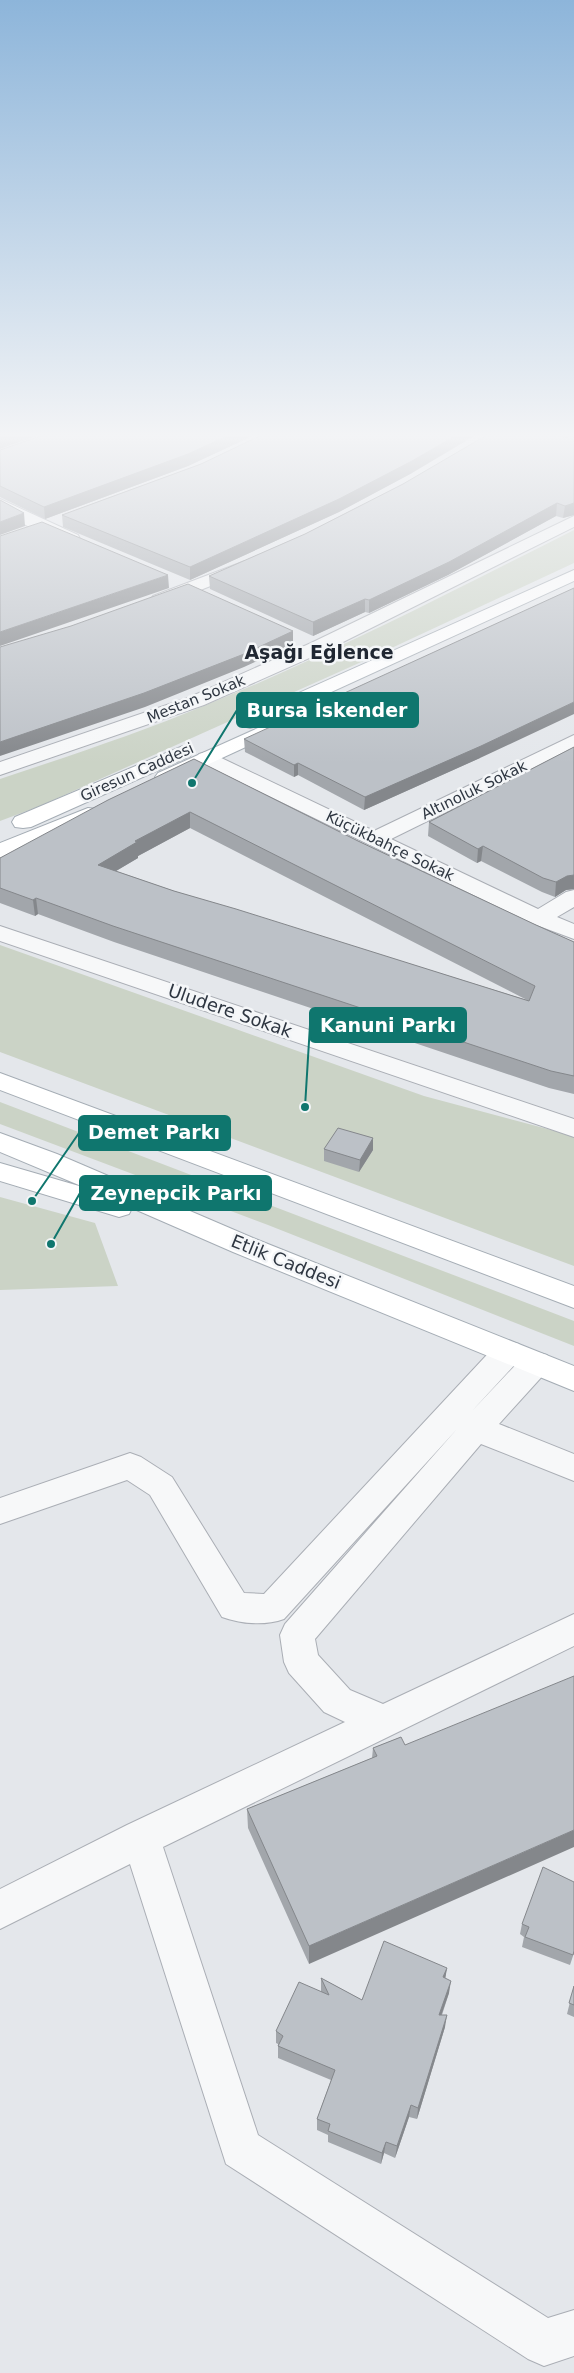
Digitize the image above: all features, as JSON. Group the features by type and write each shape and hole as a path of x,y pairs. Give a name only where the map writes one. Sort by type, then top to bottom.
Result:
{"main road":[{"name":"Giresun Caddesi","path":"0,832 208,741 574,575"},
{"name":"Giresun Caddesi","path":"0,851 68,823 574,589"},
{"path":"0,1081 574,1297"},
{"name":"Etlik Caddesi","path":"0,1142 47,1160 244,1245 574,1378"},
{"path":"0,1172 244,1245"}],"street":[{"path":"82,543 90,546"},
{"name":"Mestan Sokak","path":"0,770 197,701 318,647 528,543"},
{"path":"145,606 191,589 263,558"},
{"path":"164,577 208,596"},
{"path":"301,640 318,647"},
{"name":"Altınoluk Sokak","path":"374,839 574,741"},
{"name":"Küçükbahçe Sokak","path":"206,758 539,918 574,932"},
{"path":"539,918 574,897"},
{"name":"Uludere Sokak","path":"0,933 574,1128"},
{"path":"383,1721 337,1701 302,1662 297,1635 476,1428 522,1358"},
{"path":"0,1511 130,1466 160,1486 234,1608 272,1609 522,1358"},
{"path":"476,1428 574,1468"},
{"path":"0,1910 141,1838 574,1629"},
{"path":"141,1838 241,2149 544,2343 574,2333"}],"shaded area":[{"path":"549,543 574,543 574,563 368,659 40,806 0,821 0,779 130,735 181,715 300,665"},
{"path":"0,945 424,1096 574,1136 574,1266 0,1052"},
{"path":"0,1102 574,1321 574,1346 268,1225 0,1124"},
{"path":"0,1197 95,1223 118,1286 0,1290"}],"building":[{"path":"0,543 91,543 168,575 0,632"},
{"path":"130,543 243,543 190,567"},
{"path":"285,543 484,543 449,562 369,600 365,599 313,622 209,576"},
{"path":"188,584 293,631 244,654 144,693 0,742 0,647 71,626"},
{"path":"574,588 574,702 481,746 365,797 298,763 294,765 244,739"},
{"path":"574,747 574,875 567,876 556,882 543,878 483,846 478,849 429,822"},
{"path":"194,759 358,841 574,942 574,1076 551,1071 113,926 36,898 33,900 0,888 0,858 108,800","holes":["190,812 535,986 529,1001 174,891 98,865 137,842 135,841"]},
{"path":"338,1128 373,1138 360,1160 324,1149"},
{"path":"574,1676 574,1830 309,1946 247,1809 377,1756 373,1748 401,1737 405,1745"},
{"path":"543,1867 574,1882 573,1955 525,1937 529,1927 522,1924"},
{"path":"384,1941 447,1968 443,1977 451,1981 439,2015 447,2015 418,2108 411,2105 397,2146 386,2142 382,2153 328,2131 330,2124 317,2119 335,2070 278,2046 283,2036 276,2031 299,1982 329,1995 321,1978 362,2000"},
{"path":"574,1986 574,2005 569,2003"}],"place":[{"name":"Bursa İskender","path":"192,783"},
{"name":"Kanuni Parkı","path":"305,1107"},
{"name":"Demet Parkı","path":"32,1201"},
{"name":"Zeynepcik Parkı","path":"51,1244"}],"district":[{"name":"Aşağı Eğlence","path":"319,652"}]}
